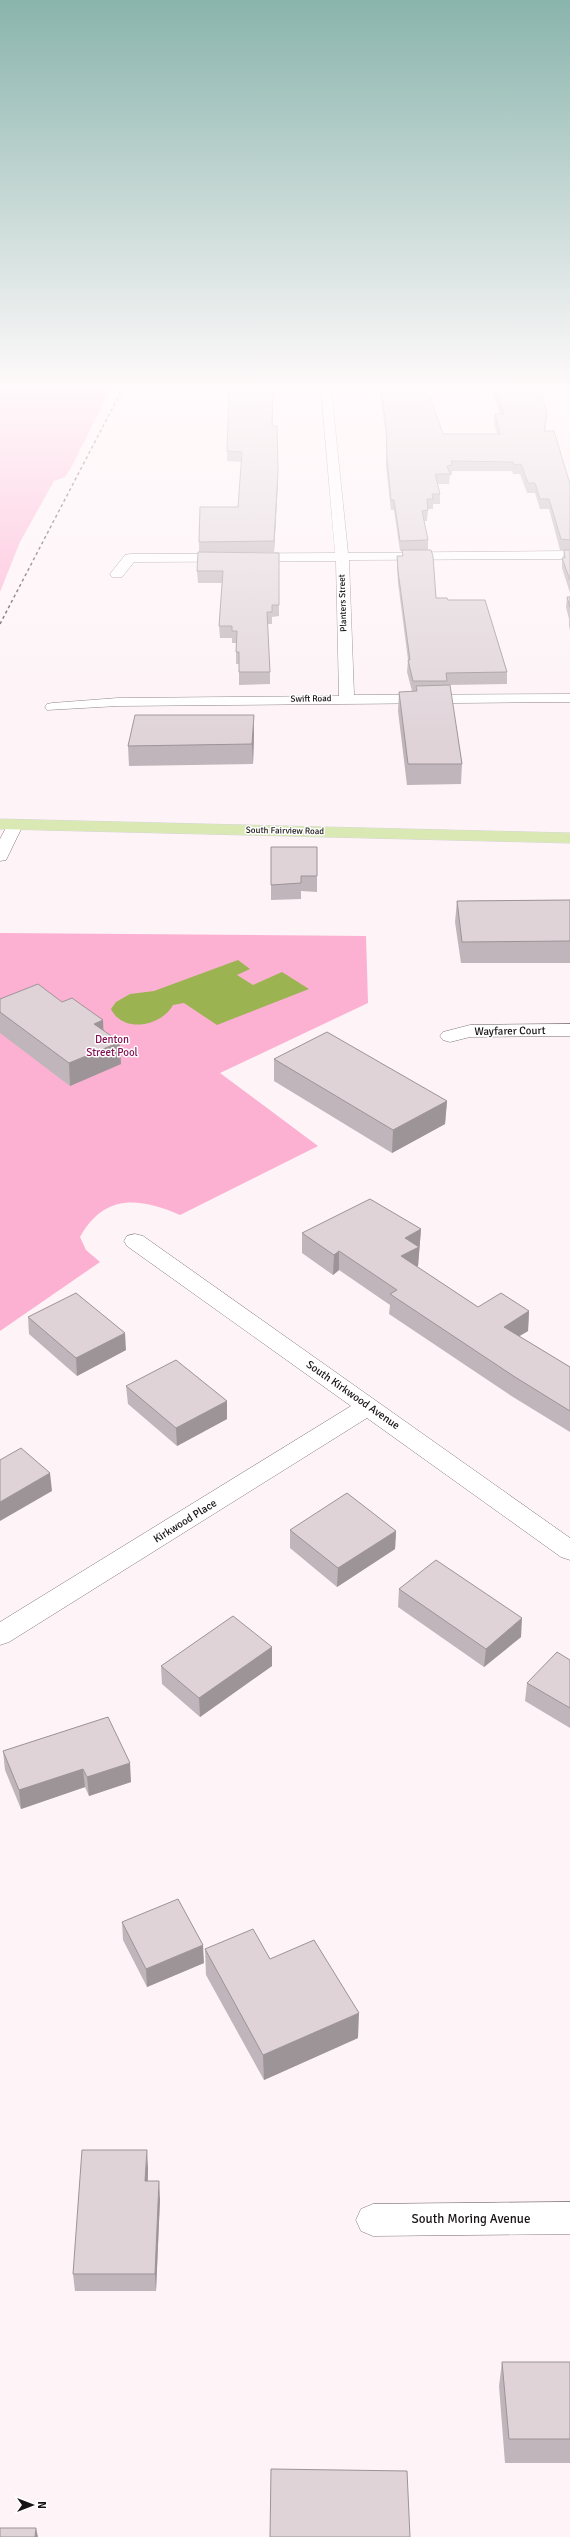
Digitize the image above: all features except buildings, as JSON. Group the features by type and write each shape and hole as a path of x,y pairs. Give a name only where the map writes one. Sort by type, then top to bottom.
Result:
{"main road":[{"name":"South Fairview Road","path":"8,825 570,838"}],"street":[{"name":"Planters Street","path":"337,506 342,556 347,699"},
{"path":"117,574 130,558 570,555"},
{"name":"Swift Road","path":"52,707 118,702 570,698"},
{"path":"0,856 8,825"},
{"name":"Wayfarer Court","path":"450,1036 470,1032 570,1030"},
{"name":"South Kirkwood Avenue","path":"135,1241 370,1406 570,1551"},
{"name":"Kirkwood Place","path":"0,1635 370,1406"},
{"name":"South Moring Avenue","path":"373,2220 570,2218"}],"green space":[{"path":"0,506 40,506 20,542 0,592"},
{"name":"Denton Street Pool","path":"0,933 366,936 368,1003 220,1073 318,1146 180,1215 165,1209 137,1203 124,1203 111,1206 100,1213 90,1223 80,1237 86,1250 100,1262 0,1331"}],"shaded area":[{"path":"238,960 250,969 237,975 253,985 282,972 309,989 217,1025 184,1003 173,1005 168,1012 160,1018 152,1022 142,1024 124,1022 117,1017 111,1009 116,1002 130,994 154,991"}],"railway":[{"path":"0,624 61,506"}]}
